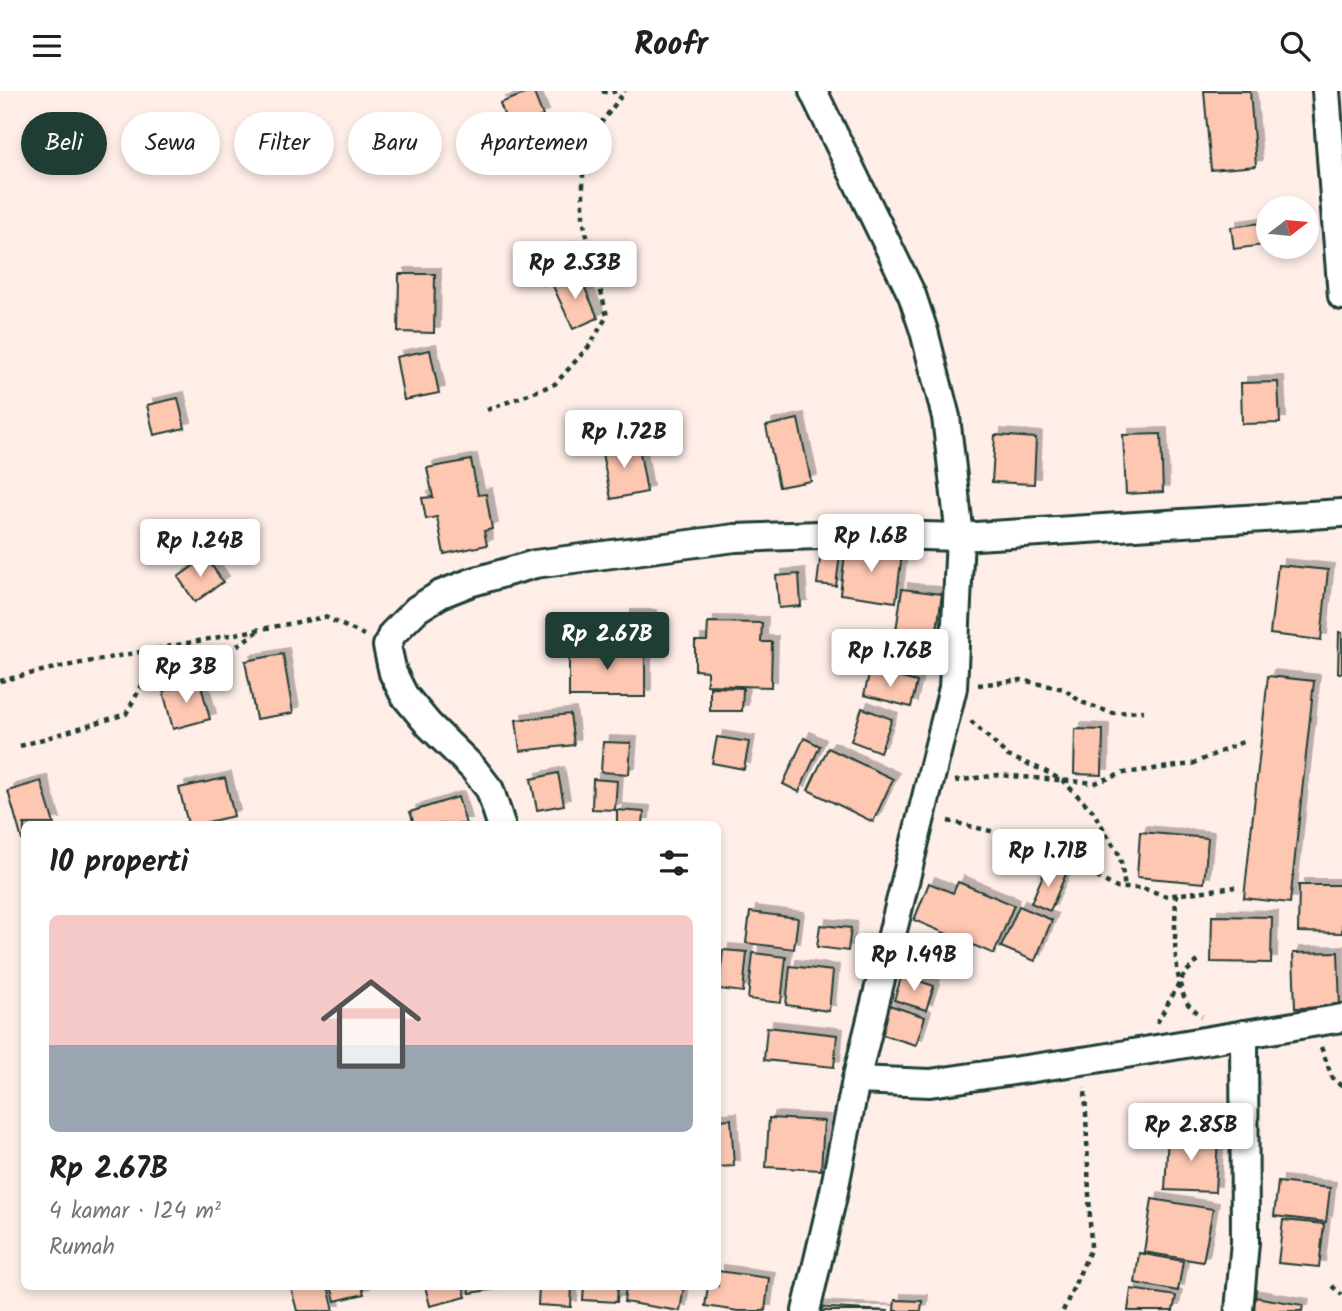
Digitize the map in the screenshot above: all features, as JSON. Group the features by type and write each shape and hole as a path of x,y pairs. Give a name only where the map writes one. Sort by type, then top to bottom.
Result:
{"street":[{"path":"806,1311 856,1080 952,694 960,537 946,417 924,331 912,295 813,91"},
{"path":"1326,91 1338,197 1342,296"},
{"path":"500,821 490,790 473,768 429,725 404,695 393,673 387,646 392,633 403,621 441,594 469,583 535,564 735,538 848,534 960,537 1342,513"},
{"path":"856,1080 930,1083 1342,1018"},
{"path":"1238,1035 1245,1242 1239,1311"}],"path":[{"path":"602,91 616,91"},
{"path":"487,410 555,384 590,345 607,316 583,220 583,147 625,91"},
{"path":"0,681 50,669 326,617 387,646"},
{"path":"20,746 127,715 157,658 213,662 261,629"},
{"path":"952,694 1021,680 1064,689 1081,702 1112,713 1144,711"},
{"path":"952,694 1008,756 1063,781 1092,810 1120,856 1125,888"},
{"path":"929,784 998,775 1095,783 1124,773 1192,764 1247,740"},
{"path":"921,814 1029,840 1117,888 1142,888 1166,895 1235,887"},
{"path":"1176,894 1175,939 1180,983 1186,1003 1238,1035"},
{"path":"1139,1052 1185,973 1202,957"},
{"path":"1312,1023 1332,1077 1342,1087"},
{"path":"1063,1311 1091,1248 1087,1090 1070,1063"},
{"path":"1332,1286 1342,1295"}],"building":[{"path":"533,91 541,112 503,112 500,103"},
{"path":"1204,91 1250,91 1256,166 1211,170"},
{"path":"1256,224 1256,246 1234,249 1231,227"},
{"path":"567,247 577,270 544,285 534,262"},
{"path":"578,272 598,318 573,329 552,284"},
{"path":"399,274 435,274 434,333 398,332"},
{"path":"430,350 439,393 404,400 396,357"},
{"path":"1278,382 1280,423 1242,424 1241,383"},
{"path":"178,398 185,428 154,435 147,405"},
{"path":"798,419 811,481 779,487 766,426"},
{"path":"1161,434 1163,492 1126,494 1123,435"},
{"path":"995,435 1036,438 1034,484 992,482"},
{"path":"638,441 647,492 611,499 601,448"},
{"path":"471,460 478,495 486,494 492,529 484,531 487,545 444,554 437,517 426,519 422,498 433,497 427,468"},
{"path":"822,544 841,546 836,586 817,584"},
{"path":"846,546 902,553 896,602 840,594"},
{"path":"206,557 223,582 195,602 178,577"},
{"path":"1278,565 1328,570 1321,640 1270,634"},
{"path":"799,574 801,606 779,608 776,576"},
{"path":"902,589 942,594 936,637 896,631"},
{"path":"625,616 650,616 650,637 625,637"},
{"path":"708,622 762,623 761,642 772,642 771,687 707,685 707,671 695,670 695,641 707,641"},
{"path":"1339,632 1342,633 1342,673 1338,673"},
{"path":"870,634 936,645 931,675 866,664"},
{"path":"569,646 645,647 645,697 569,697"},
{"path":"283,654 293,713 256,719 245,661"},
{"path":"870,670 917,682 911,707 864,695"},
{"path":"1268,676 1314,681 1290,903 1244,898"},
{"path":"200,682 210,719 173,729 163,691"},
{"path":"710,687 743,688 742,711 710,711"},
{"path":"862,708 892,719 880,752 851,741"},
{"path":"570,714 574,745 520,751 516,720"},
{"path":"1075,729 1103,730 1102,775 1074,774"},
{"path":"717,737 749,742 744,769 712,763"},
{"path":"804,738 820,746 799,792 783,784"},
{"path":"603,742 631,743 629,774 601,772"},
{"path":"828,748 893,779 873,822 808,790"},
{"path":"558,773 564,805 537,810 531,779"},
{"path":"225,778 234,816 212,821 187,821 179,788"},
{"path":"593,779 617,781 615,810 592,809"},
{"path":"41,781 53,821 21,821 21,836 8,791"},
{"path":"458,797 465,821 413,821 410,812"},
{"path":"617,810 644,812 643,821 617,821"},
{"path":"1140,832 1208,838 1204,883 1137,877"},
{"path":"1047,866 1066,874 1050,911 1031,903"},
{"path":"958,882 1014,905 994,954 914,920 929,883 953,893"},
{"path":"1299,885 1342,885 1342,933 1298,932"},
{"path":"1019,906 1052,920 1035,961 1001,947"},
{"path":"750,912 798,918 794,949 746,943"},
{"path":"1212,916 1272,917 1271,963 1211,962"},
{"path":"820,925 851,928 848,951 817,947"},
{"path":"723,950 747,952 743,992 721,989"},
{"path":"1338,952 1340,1007 1295,1008 1293,953"},
{"path":"753,953 786,957 781,1003 748,999"},
{"path":"790,966 833,971 829,1011 786,1005"},
{"path":"902,975 934,986 926,1010 894,1000"},
{"path":"889,1005 925,1017 916,1045 880,1034"},
{"path":"767,1027 837,1035 834,1067 764,1060"},
{"path":"769,1118 824,1121 821,1170 766,1167"},
{"path":"731,1119 734,1166 721,1167 721,1120"},
{"path":"1168,1134 1218,1136 1215,1192 1165,1190"},
{"path":"1278,1182 1330,1188 1326,1222 1274,1216"},
{"path":"1152,1199 1213,1209 1203,1262 1144,1252"},
{"path":"1283,1220 1324,1224 1319,1267 1278,1263"},
{"path":"1139,1253 1183,1261 1178,1291 1135,1283"},
{"path":"721,1271 769,1278 765,1311 738,1311 705,1306 707,1290 721,1290"},
{"path":"1131,1289 1176,1296 1173,1311 1128,1311"},
{"path":"292,1290 329,1290 334,1311 297,1311"},
{"path":"332,1290 363,1290 364,1294 335,1301"},
{"path":"426,1290 464,1290 466,1297 430,1306"},
{"path":"539,1290 572,1290 571,1307 538,1305"},
{"path":"584,1290 618,1290 617,1302 583,1300"},
{"path":"626,1290 683,1290 680,1311 624,1302"},
{"path":"1243,1295 1303,1305 1302,1311 1241,1311"},
{"path":"895,1300 922,1301 921,1311 894,1311"},
{"path":"812,1307 889,1311 812,1311"}]}
